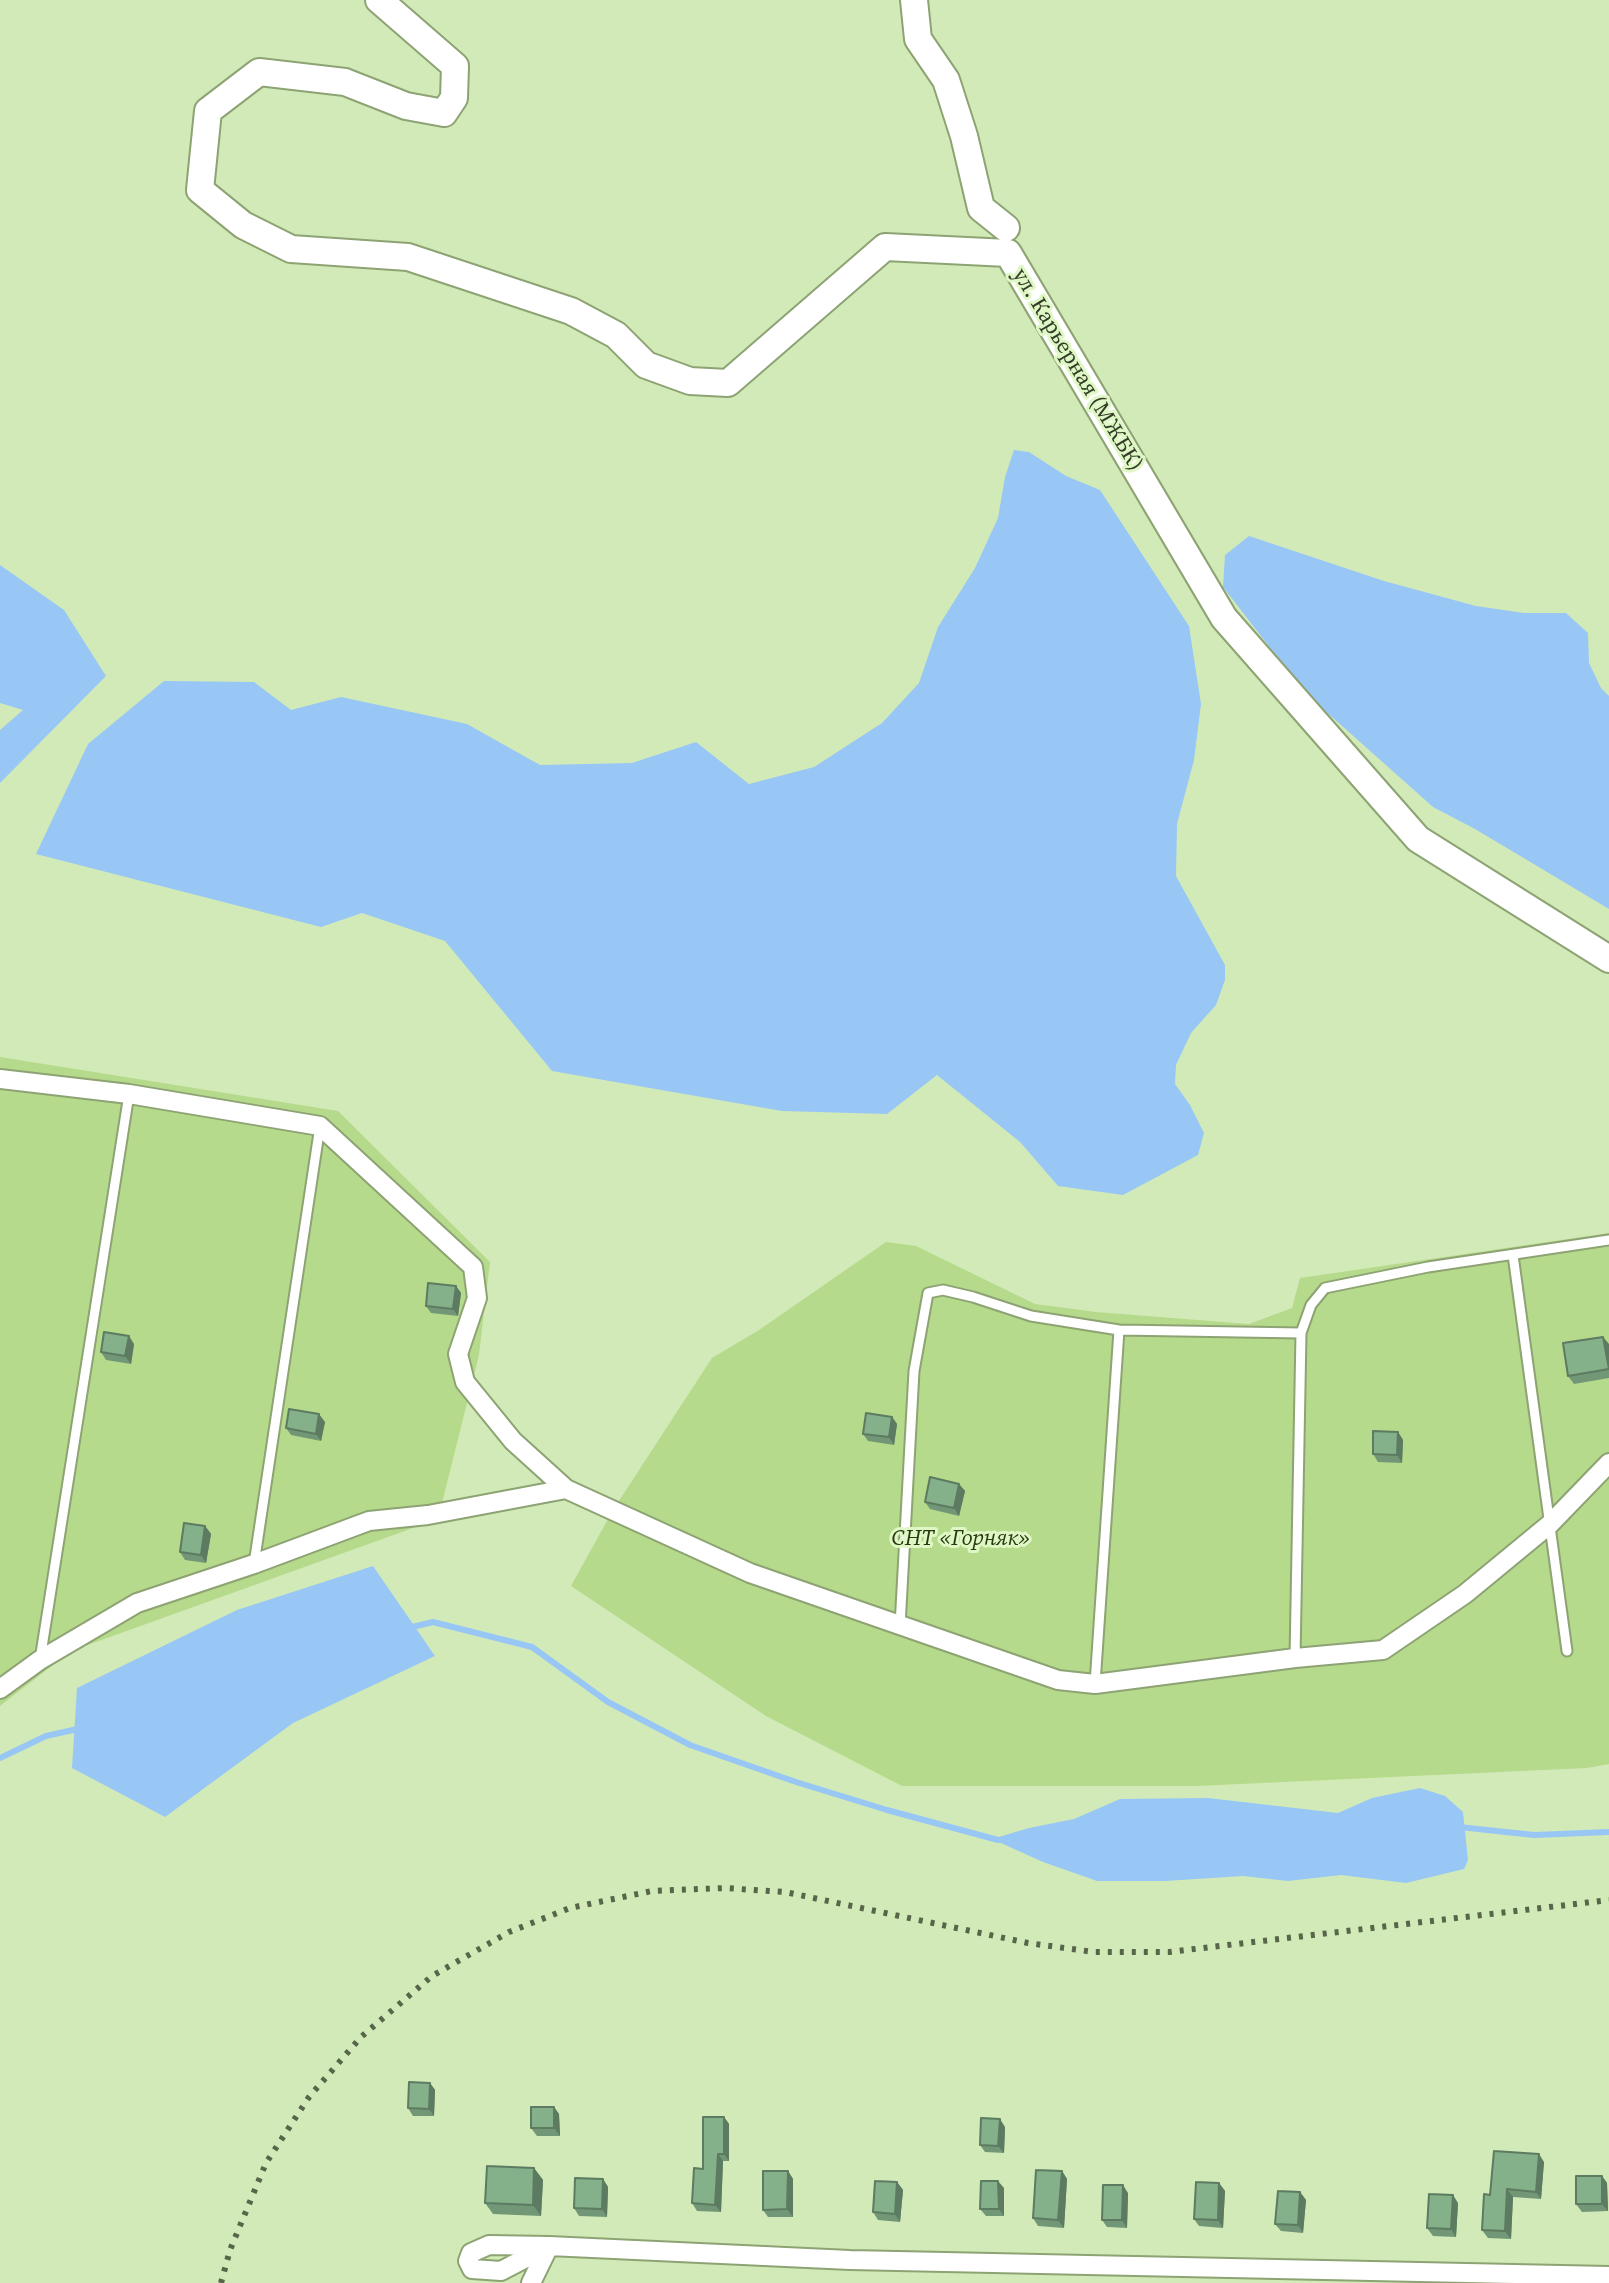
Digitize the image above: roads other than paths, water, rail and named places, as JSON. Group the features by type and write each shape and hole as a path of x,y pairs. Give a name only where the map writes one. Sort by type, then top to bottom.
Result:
{"street":[{"name":"ул. Карьерная (МЖБК)","path":"379,0 455,66 454,98 444,113 406,106 345,82 259,72 208,111 200,190 243,225 291,249 408,257 571,311 616,335 646,365 690,381 728,383 885,247 1008,253 1224,618 1418,839 1609,959"},
{"path":"914,0 918,39 946,80 964,136 981,208 1006,228"},
{"path":"0,1079 129,1094 320,1126 473,1267 477,1298 458,1354 465,1382 513,1441 566,1489 750,1573 1058,1680 1095,1684 1383,1650 1465,1594 1550,1524 1609,1463"},
{"path":"0,1689 40,1660 137,1603 369,1521 428,1515 566,1489"},
{"path":"531,2283 549,2246 850,2260 1609,2276"}],"lane":[{"path":"40,1660 129,1094"},
{"path":"254,1564 320,1126"},
{"path":"1295,1658 1301,1333 1311,1305 1325,1288 1428,1267 1609,1240"},
{"path":"1513,1255 1567,1651"},
{"path":"900,1626 914,1371 928,1293 943,1290 1031,1316 1119,1330 1301,1333"},
{"path":"1095,1684 1119,1330"}],"water":[{"path":"1014,450 1029,452 1066,476 1100,490 1189,626 1201,704 1194,760 1177,824 1176,876 1225,965 1225,980 1216,1005 1191,1033 1176,1065 1175,1084 1204,1133 1198,1155 1123,1195 1058,1186 1020,1142 937,1075 887,1114 782,1111 552,1071 445,941 362,913 321,927 36,854 88,744 164,681 254,682 291,710 341,697 467,724 540,765 632,763 696,742 749,784 814,767 882,723 919,683 938,627 975,568 998,518 1005,477"},
{"path":"1249,536 1384,581 1476,606 1524,613 1566,613 1588,633 1589,663 1601,688 1609,696 1609,909 1433,807 1305,693 1223,587 1225,555"},
{"path":"0,565 64,610 106,676 0,783 0,730 23,710 0,703"},
{"path":"373,1566 435,1656 293,1723 165,1817 72,1768 77,1688 237,1610"},
{"path":"1420,1788 1445,1796 1463,1812 1468,1860 1464,1869 1406,1883 1341,1875 1288,1881 1243,1876 1097,1881 1043,1862 992,1839 1074,1819 1120,1799 1208,1798 1338,1813 1372,1798"}],"waterway":[{"path":"408,1628 433,1622 532,1647 608,1702 690,1745 796,1782 998,1840"},
{"path":"0,1758 46,1736 82,1728"},
{"path":"1459,1827 1534,1835 1609,1832"}],"railway":[{"path":"221,2283 230,2250 266,2163 309,2097 361,2037 432,1976 509,1932 570,1908 652,1891 725,1888 785,1892 1028,1943 1094,1952 1169,1952 1609,1900"}],"park label":[{"name":"СНТ «Горняк»","path":"961,1539"}]}
